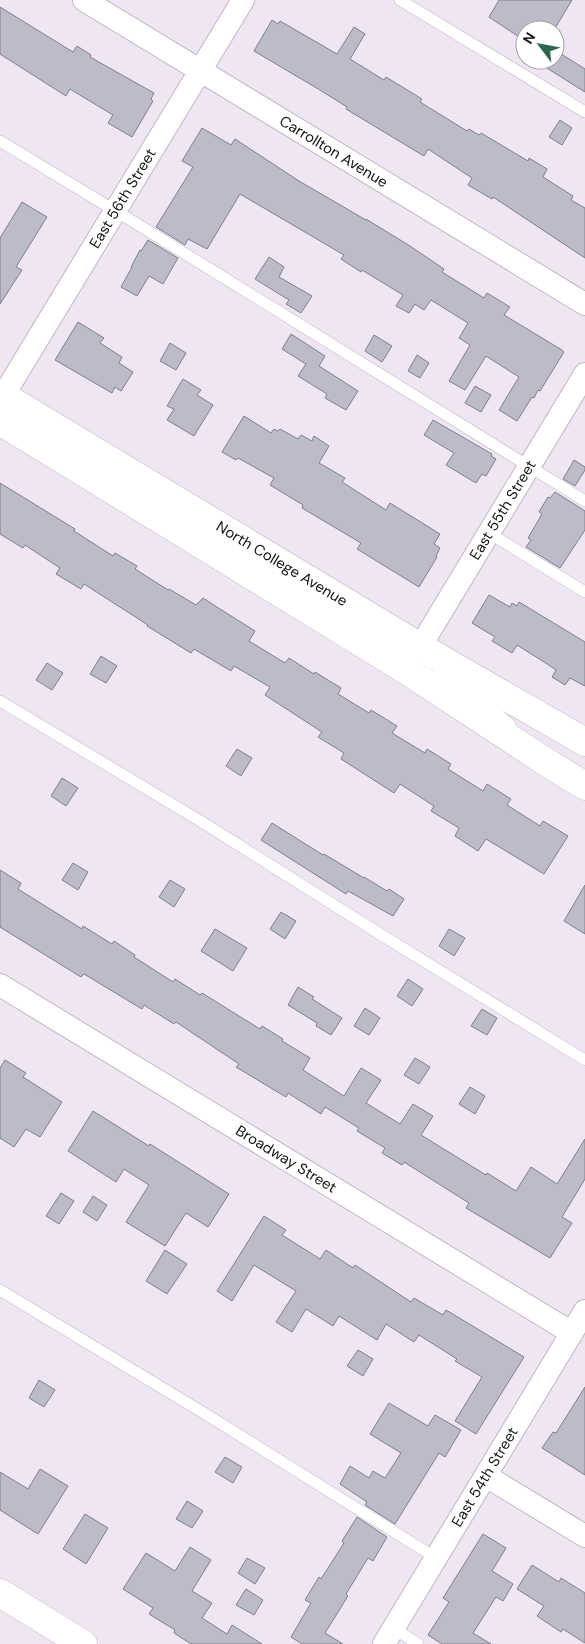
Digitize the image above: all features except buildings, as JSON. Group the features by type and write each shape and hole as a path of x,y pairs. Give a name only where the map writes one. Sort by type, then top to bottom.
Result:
{"main road":[{"name":"North College Avenue","path":"1,405 423,657 575,736"},
{"name":"North College Avenue","path":"1,405 585,786"},
{"path":"0,1594 83,1644"}],"street":[{"name":"Carrollton Avenue","path":"84,0 585,304"},
{"name":"East 56th Street","path":"1,405 115,211 243,0"},
{"name":"East 55th Street","path":"423,657 489,534 585,374"},
{"name":"Broadway Street","path":"0,985 580,1325"},
{"name":"East 54th Street","path":"388,1636 580,1325"},
{"path":"486,1476 585,1536"}],"lane":[{"path":"400,0 585,112"},
{"path":"0,142 585,501"},
{"name":"North College Avenue","path":"1,405 230,548"},
{"path":"489,534 585,592"},
{"name":"North College Avenue","path":"423,657 493,709 546,762"},
{"path":"0,701 202,822 585,1060"},
{"name":"North College Avenue","path":"493,709 575,736"},
{"path":"0,1290 212,1418 436,1558"},
{"path":"388,1636 418,1644"}]}
